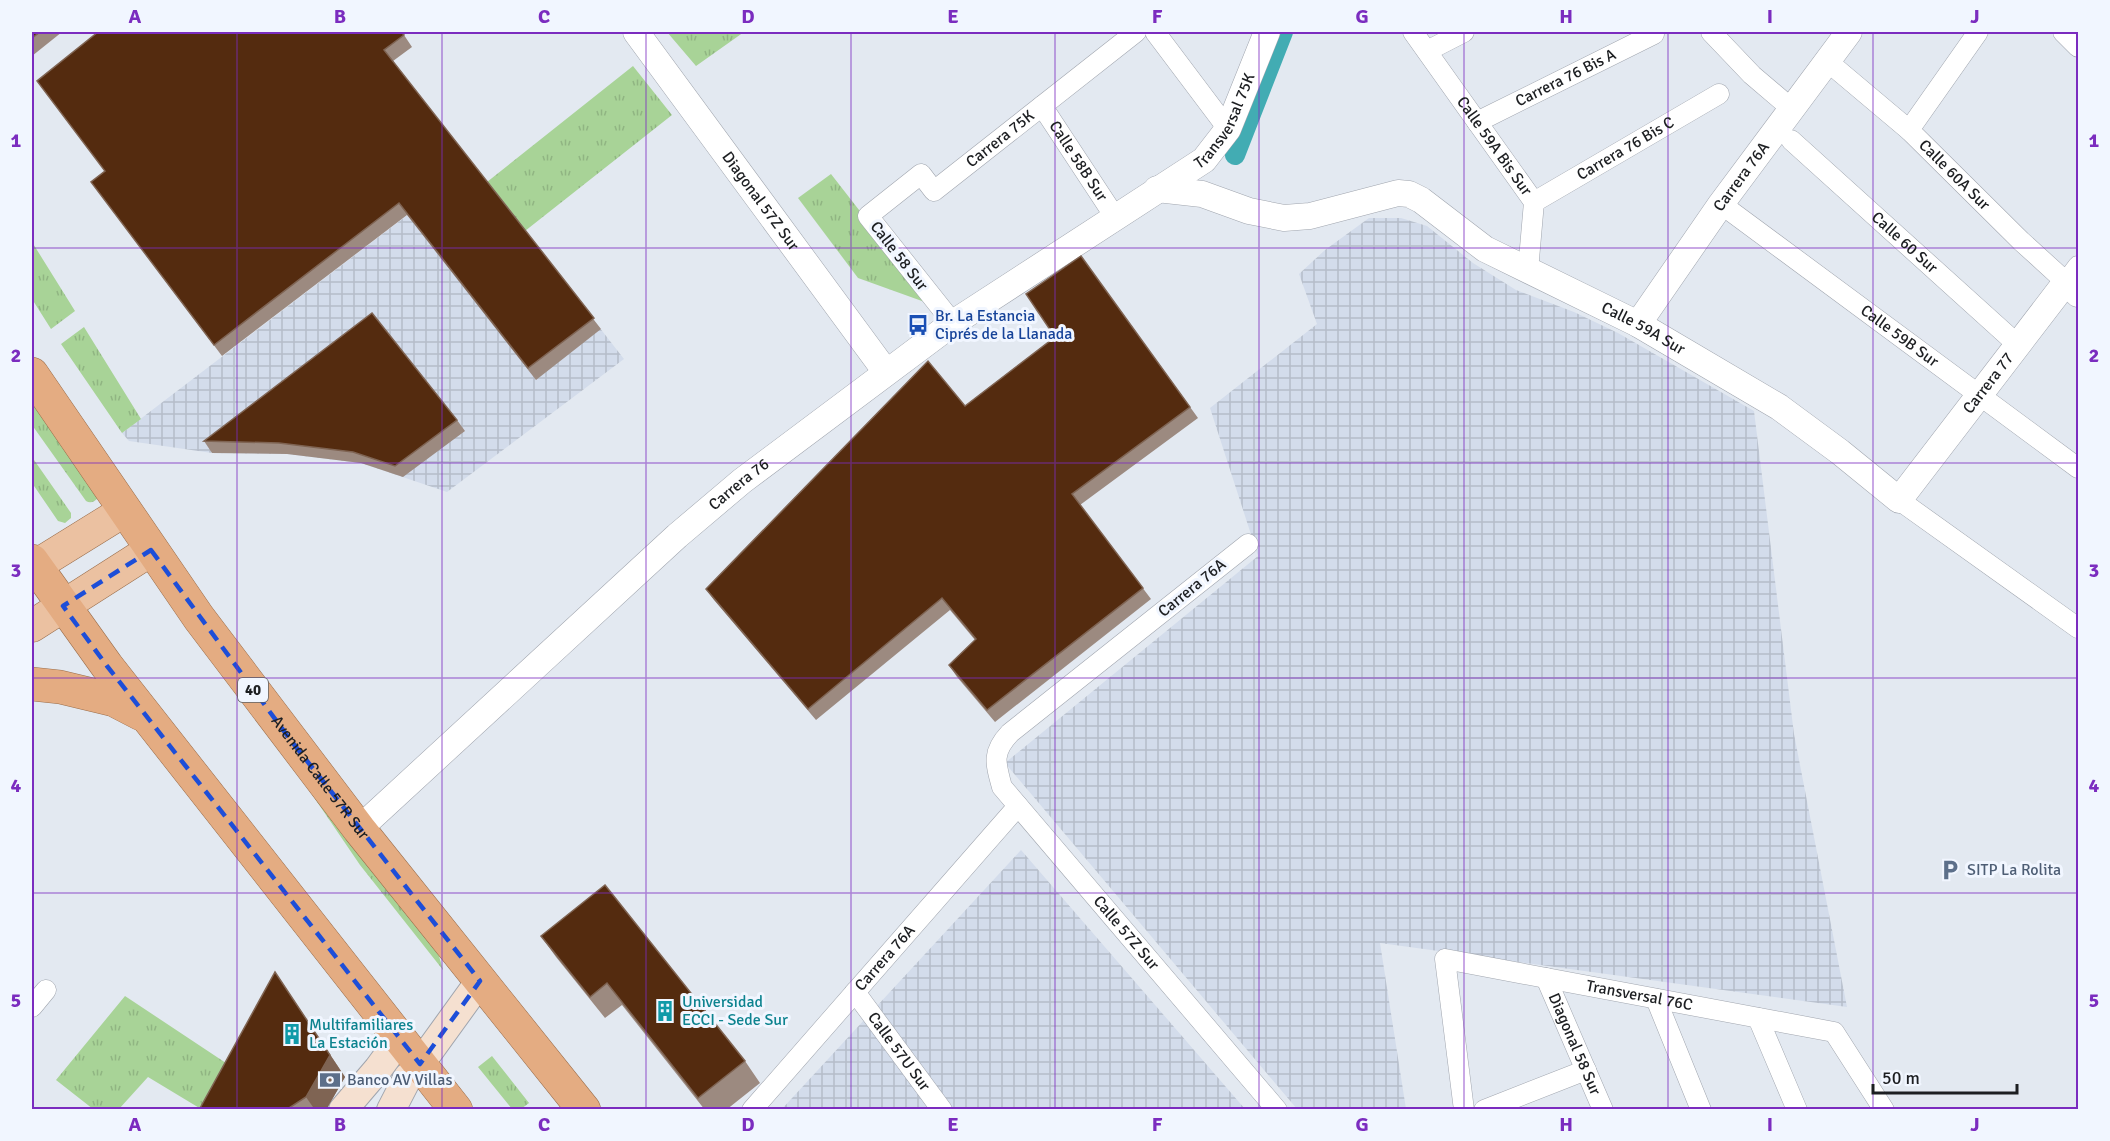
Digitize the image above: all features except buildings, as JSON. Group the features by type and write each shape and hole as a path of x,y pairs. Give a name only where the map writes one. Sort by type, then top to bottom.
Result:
{"highway":[{"name":"Avenida Calle 57R Sur","path":"32,374 199,618 359,829 584,1110"},
{"path":"32,564 148,718 456,1110"},
{"path":"32,684 60,687 114,700 148,718"}],"main road":[{"path":"32,564 124,511"},
{"path":"32,626 151,550"},
{"path":"391,1110 408,1077 480,981"},
{"path":"343,1110 378,1070 400,1039"}],"street":[{"name":"Diagonal 57Z Sur","path":"636,32 885,372"},
{"name":"Carrera 75K","path":"868,216 921,174 934,191 1136,32"},
{"path":"1155,32 1228,129"},
{"name":"Transversal 75K","path":"1157,189 1204,160 1228,129 1267,32"},
{"name":"Calle 59A Bis Sur","path":"1413,32 1534,202 1528,271"},
{"path":"1427,51 1464,32"},
{"name":"Carrera 76A","path":"1638,324 1721,204 1849,32"},
{"path":"1909,130 1978,32"},
{"path":"2063,32 2079,47"},
{"name":"Carrera 76 Bis A","path":"1477,122 1654,34"},
{"path":"1723,36 1752,75 1792,109"},
{"name":"Calle 60A Sur","path":"1827,61 1909,130 2021,241 2074,281"},
{"name":"Carrera 76 Bis C","path":"1534,202 1719,94"},
{"name":"Calle 58B Sur","path":"1042,106 1114,217"},
{"name":"Calle 60 Sur","path":"1791,140 2018,345"},
{"name":"Carrera 76","path":"359,829 693,522 752,474 953,323 1157,189"},
{"name":"Calle 59A Sur","path":"1157,189 1203,194 1249,211 1284,218 1310,216 1398,193 1409,194 1421,200 1485,249 1638,324 1779,407 1899,500 2079,628"},
{"name":"Calle 59B Sur","path":"1721,204 2079,468"},
{"name":"Calle 58 Sur","path":"868,216 953,323"},
{"name":"Carrera 77","path":"1899,500 2018,345 2074,281"},
{"name":"Carrera 76A","path":"998,746 1010,733 1248,544"},
{"name":"Calle 57Z Sur","path":"998,746 997,769 1002,787 1276,1110"},
{"name":"Carrera 76A","path":"752,1110 1018,806"},
{"name":"Transversal 76C","path":"1464,1110 1445,959 1834,1032 1884,1110"},
{"name":"Diagonal 58 Sur","path":"1546,978 1603,1110"},
{"path":"32,1007 46,990"},
{"name":"Calle 57U Sur","path":"855,992 942,1110"},
{"path":"1656,999 1701,1110"},
{"path":"1758,1018 1797,1110"},
{"path":"1484,1110 1587,1070"}],"highlighted area":[{"path":"151,550 289,738 480,981 420,1064 107,666 63,606"}],"shaded area":[{"path":"473,165 624,359 447,492 361,463 287,454 212,453 129,441 122,433"},
{"path":"1369,218 1401,218 1427,226 1473,263 1516,290 1574,312 1618,333 1754,411 1794,734 1847,1007 1380,943 1406,1109 1297,1109 1005,763 1258,556 1210,408 1317,324 1299,274 1325,250"},
{"path":"1021,850 1245,1109 781,1110"}],"green space":[{"path":"667,32 744,32 696,66"},
{"path":"633,66 672,115 525,231 487,182"},
{"path":"831,174 933,305 858,278 798,198"},
{"path":"32,242 75,311 51,329 32,299"},
{"path":"84,327 141,419 122,433 61,344"},
{"path":"32,397 98,498 94,501 86,501 32,425"},
{"path":"32,457 71,513 71,518 65,523 58,521 32,483"},
{"path":"309,790 430,940 439,956 443,970 360,865"},
{"path":"125,996 244,1075 225,1110 201,1109 148,1077 119,1109 93,1109 56,1080"},
{"path":"492,1056 529,1103 521,1109 512,1109 478,1067"}],"waterway":[{"path":"1235,155 1283,32"}],"place":[{"name":"Br. La Estancia Ciprés de la Llanada","path":"918,325"},
{"name":"SITP La Rolita","path":"1950,870"},
{"name":"Universidad ECCI - Sede Sur","path":"665,1011"},
{"name":"Multifamiliares La Estación","path":"292,1034"},
{"name":"Banco AV Villas","path":"330,1080"}]}
